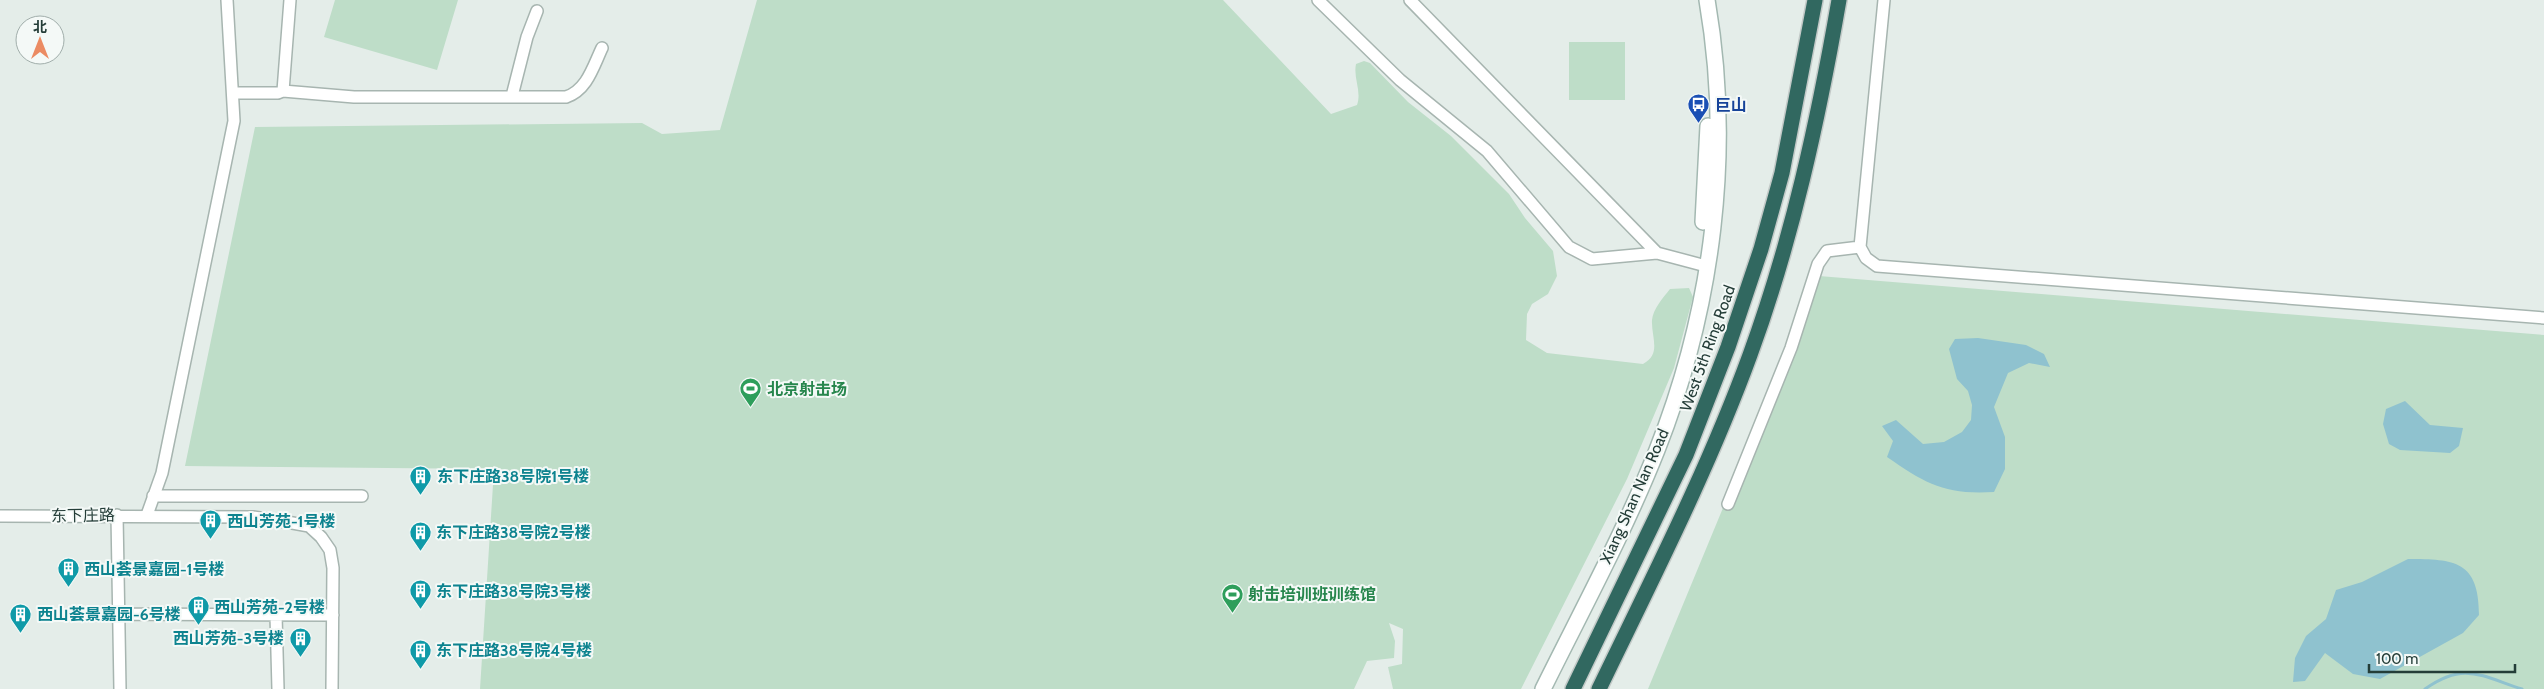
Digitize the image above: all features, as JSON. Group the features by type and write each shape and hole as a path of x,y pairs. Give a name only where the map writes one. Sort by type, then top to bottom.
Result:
{"highway":[{"path":"1809,31 1811,0"},
{"name":"West 5th Ring Road","path":"1573,689 1686,455 1728,347 1760,249 1782,172 1815,0"},
{"path":"1599,689 1707,464 1750,355 1804,178 1839,0"}],"main road":[{"name":"Xiang Shan Nan Road","path":"1697,0 1707,58 1708,123 1701,240 1706,266"},
{"name":"Xiang Shan Nan Road","path":"1543,689 1657,450 1694,339 1706,266 1718,165 1717,99 1712,29 1707,0"}],"street":[{"path":"147,515 162,472 234,121 228,0"},
{"path":"283,91 290,0"},
{"path":"1318,0 1400,80 1487,151 1569,247 1592,259 1657,253 1706,266"},
{"path":"1410,0 1657,253"},
{"path":"1884,0 1860,247 1866,258 1877,266 2544,318"},
{"path":"512,96 527,37 537,11"},
{"path":"232,93 278,93 283,91 354,97 566,97 576,94 584,85 602,48"},
{"path":"1728,504 1791,348 1818,264 1827,252 1860,247"},
{"path":"153,496 362,496"},
{"path":"117,515 117,610 119,614 120,689"},
{"name":"东下庄路","path":"0,516 147,515 253,517 309,526 321,537 330,550 333,568 332,689"},
{"path":"119,614 333,615"},
{"path":"276,615 278,689"}],"green space":[{"path":"335,0 458,0 437,70 324,37"},
{"path":"757,0 1223,0 1331,114 1357,105 1359,95 1356,64 1364,61 1370,63 1408,102 1451,136 1509,194 1525,218 1553,251 1557,276 1548,294 1532,304 1527,314 1526,340 1547,353 1643,364 1649,360 1654,350 1652,320 1656,308 1670,289 1689,288 1693,297 1674,368 1627,479 1521,689 1393,689 1388,667 1402,664 1403,629 1389,623 1395,641 1394,658 1367,661 1354,689 480,689 494,469 185,466 255,127 642,123 662,134 720,130"},
{"path":"1569,42 1625,42 1625,100 1569,100"},
{"path":"1819,276 2544,335 2544,689 1648,689"}],"water":[{"path":"1978,338 2026,345 2044,354 2050,367 2029,363 2008,373 1994,407 2005,437 2005,469 1994,492 1962,492 1925,481 1887,457 1893,441 1882,426 1896,420 1923,444 1944,442 1962,432 1971,420 1972,405 1968,391 1957,379 1949,349 1955,339"},
{"path":"2405,401 2430,425 2463,428 2459,446 2450,453 2400,450 2389,444 2383,424 2386,409"},
{"path":"2408,559 2451,562 2469,574 2475,583 2479,615 2463,633 2380,679 2353,674 2325,653 2305,681 2293,682 2295,658 2306,636 2326,619 2336,590 2362,582"}],"waterway":[{"path":"2425,689 2439,680 2462,673 2484,676 2522,689"}],"place":[{"name":"巨山","path":"1699,124"},
{"name":"北京射击场","path":"751,408"},
{"name":"东下庄路38号院1号楼","path":"421,495"},
{"name":"西山芳苑-1号楼","path":"211,540"},
{"name":"东下庄路38号院2号楼","path":"420,551"},
{"name":"西山荟景嘉园-1号楼","path":"68,588"},
{"name":"东下庄路38号院3号楼","path":"420,610"},
{"name":"射击培训班训练馆","path":"1232,613"},
{"name":"西山芳苑-2号楼","path":"198,626"},
{"name":"西山荟景嘉园-6号楼","path":"21,633"},
{"name":"西山芳苑-3号楼","path":"300,657"},
{"name":"东下庄路38号院4号楼","path":"420,669"}]}
